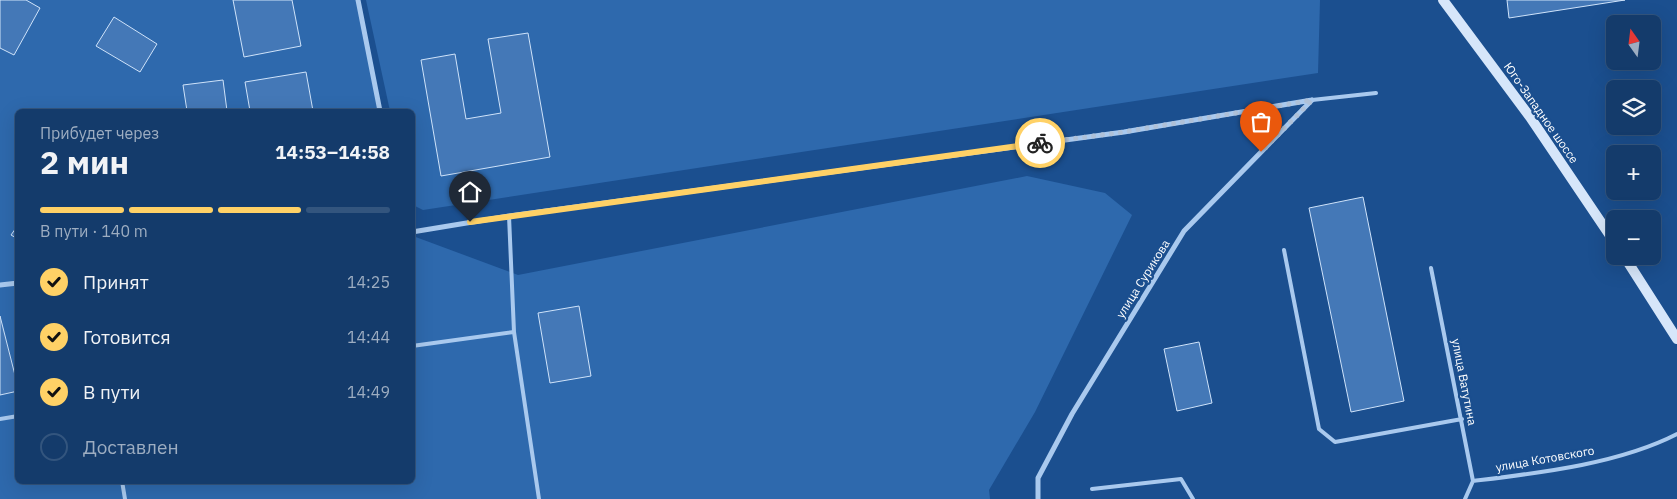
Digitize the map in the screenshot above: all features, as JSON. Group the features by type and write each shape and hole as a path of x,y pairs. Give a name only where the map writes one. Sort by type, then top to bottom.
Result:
{"main road":[{"name":"Юго-Западное шоссе","path":"1443,0 1530,117 1606,230"},
{"path":"1630,265 1677,339"}],"street":[{"path":"358,0 380,109"},
{"path":"415,232 509,216 1124,132 1312,100"},
{"name":"улица Сурикова","path":"1038,499 1038,478 1072,414 1184,231 1312,100"},
{"path":"0,285 15,283"}],"lane":[{"path":"1312,100 1376,93"},
{"path":"509,216 514,332 539,499"},
{"path":"1284,250 1319,429 1335,442 1462,419"},
{"name":"улица Ватутина","path":"1431,268 1473,481"},
{"path":"415,346 514,332"},
{"path":"0,419 15,416"},
{"name":"улица Котовского","path":"1473,481 1590,463 1664,440 1677,434"},
{"path":"1092,489 1181,479 1193,499"},
{"path":"1466,499 1473,481"},
{"path":"122,484 125,499"}],"shaded area":[{"path":"0,0 358,0 380,109 15,109 15,484 415,484 415,237 518,275 1027,176 1105,193 1132,215 1035,412 989,490 990,499 0,499"},
{"path":"366,0 1320,0 1318,73 423,210 415,206 415,109 390,109"}],"building":[{"path":"0,0 26,0 40,8 14,55 0,48"},
{"path":"233,0 292,0 301,46 244,57"},
{"path":"1507,0 1625,0 1509,18"},
{"path":"114,17 157,44 140,72 96,46"},
{"path":"528,33 550,157 441,176 421,60 455,54 466,119 501,113 488,39"},
{"path":"306,72 313,109 250,109 245,82"},
{"path":"223,80 227,109 187,109 183,85"},
{"path":"1363,197 1404,401 1351,412 1309,208"},
{"path":"15,229 15,237 11,235"},
{"path":"579,306 591,376 550,383 538,313"},
{"path":"0,316 15,375 15,392 0,395"},
{"path":"1199,342 1212,403 1177,411 1164,349"}],"way so far":[{"path":"1040,143 1124,132 1312,100 1261,152"}],"route":[{"path":"470,222 1040,143"}]}
